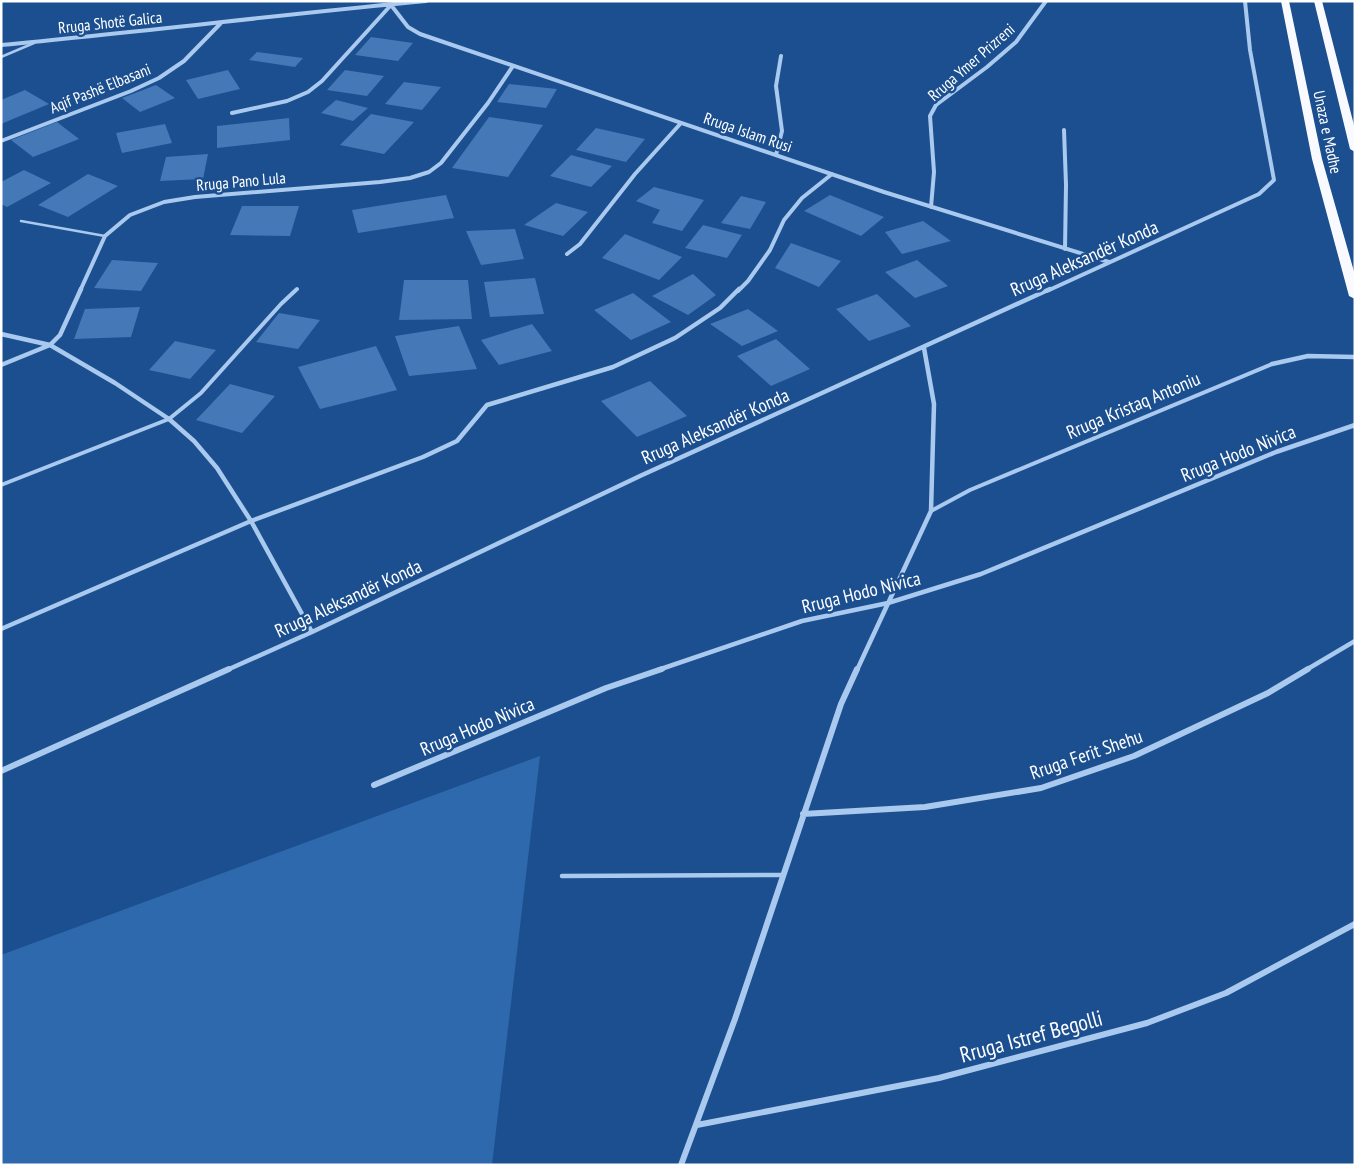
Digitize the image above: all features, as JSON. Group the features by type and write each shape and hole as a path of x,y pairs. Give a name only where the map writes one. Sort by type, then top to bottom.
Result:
{"highway":[{"name":"Unaza e Madhe","path":"1285,1 1317,159 1355,296"},
{"name":"Unaza e Madhe","path":"1318,1 1355,149"}],"street":[{"name":"Rruga Shotë Galica","path":"1,45 221,23 296,12 426,1"},
{"name":"Rruga Ymer Prizreni","path":"932,207 934,172 930,116 936,106 1016,42 1028,27 1036,11 1046,1"},
{"name":"Rruga Aleksandër Konda","path":"1,772 312,632 640,476 1258,194 1274,180 1250,50 1245,1"},
{"name":"Rruga Islam Rusi","path":"390,5 408,27 420,34 832,174 1110,262"},
{"path":"232,113 287,101 308,92 322,81 390,5"},
{"name":"Aqif Pashë Elbasani","path":"1,141 130,91 158,78 184,61 221,23"},
{"path":"776,155 782,128 775,90 775,73 781,56"},
{"name":"Rruga Pano Lula","path":"50,345 60,335 105,236 130,215 164,202 195,197 380,182 410,178 429,172 440,163 488,103 513,66"},
{"path":"567,254 580,244 635,174 681,123"},
{"path":"1064,130 1066,184 1064,249"},
{"path":"1,629 251,521 423,458 457,441 487,405 613,366 675,338 720,308 748,281 770,250 784,220 802,198 832,174"},
{"path":"1,334 50,345 115,383 169,419 194,441 218,468 251,521 312,632"},
{"path":"1,365 50,345"},
{"path":"681,1165 735,1019 841,704 931,511 934,404 924,348"},
{"name":"Rruga Kristaq Antoniu","path":"1272,364 1308,356 1355,357"},
{"name":"Rruga Hodo Nivica","path":"374,785 606,688 802,622 888,603 980,574 1276,452 1355,425"},
{"name":"Rruga Ferit Shehu","path":"803,814 925,807 1041,788 1143,752 1268,694 1355,642"},
{"name":"Rruga Istref Begolli","path":"697,1125 939,1078 1147,1023 1226,993 1355,924"}],"lane":[{"name":"Rruga Shotë Galica","path":"1,57 36,42"},
{"path":"21,220 105,236"},
{"path":"1,485 169,419 201,393 281,304 297,289"},
{"name":"Rruga Kristaq Antoniu","path":"931,511 970,490 1272,364"},
{"path":"562,876 783,875"}],"shaded area":[{"path":"540,756 492,1165 1,1165 1,955"}],"building":[{"path":"371,37 413,43 398,61 355,55"},
{"path":"257,52 303,58 295,67 249,60"},
{"path":"228,70 240,89 198,99 186,80"},
{"path":"345,70 384,76 367,96 327,90"},
{"path":"404,82 441,87 422,110 385,104"},
{"path":"509,84 557,89 546,108 497,102"},
{"path":"156,85 175,98 140,112 122,98"},
{"path":"25,90 49,104 1,124 1,100"},
{"path":"336,100 368,108 353,121 321,113"},
{"path":"371,114 414,122 384,154 340,145"},
{"path":"489,117 543,125 508,177 452,168"},
{"path":"289,118 290,140 217,148 217,126"},
{"path":"57,122 79,139 33,157 11,140"},
{"path":"165,124 172,143 122,153 116,133"},
{"path":"596,128 645,139 626,162 576,150"},
{"path":"208,154 203,179 160,181 166,157"},
{"path":"571,155 612,166 591,187 550,176"},
{"path":"24,170 51,183 7,207 1,204 1,182"},
{"path":"88,174 118,186 68,217 38,205"},
{"path":"654,187 704,200 682,231 652,223 660,210 636,201"},
{"path":"446,195 454,218 358,233 352,210"},
{"path":"830,195 884,217 861,236 804,211"},
{"path":"741,196 766,202 750,229 721,223"},
{"path":"556,203 588,212 563,236 524,225"},
{"path":"242,206 299,206 290,236 230,235"},
{"path":"923,221 951,241 902,254 885,232"},
{"path":"703,225 742,235 727,258 685,248"},
{"path":"515,229 524,259 481,265 466,231"},
{"path":"625,234 682,257 659,280 602,258"},
{"path":"791,243 841,261 819,287 775,268"},
{"path":"112,260 158,263 141,291 94,288"},
{"path":"917,260 948,286 915,298 885,272"},
{"path":"693,274 716,295 688,315 652,296"},
{"path":"535,278 544,314 490,317 484,282"},
{"path":"404,280 468,280 472,319 399,320"},
{"path":"633,293 671,322 631,340 594,310"},
{"path":"877,294 911,326 869,341 836,309"},
{"path":"140,307 131,337 74,339 85,309"},
{"path":"748,309 778,331 742,346 710,324"},
{"path":"279,313 320,320 298,349 256,342"},
{"path":"532,324 552,351 499,365 481,340"},
{"path":"459,326 477,369 409,376 395,336"},
{"path":"776,339 810,369 771,386 737,356"},
{"path":"175,341 216,350 190,379 149,370"},
{"path":"376,346 397,390 320,409 298,367"},
{"path":"650,381 687,416 637,437 601,401"},
{"path":"230,384 275,396 242,433 196,420"}]}
